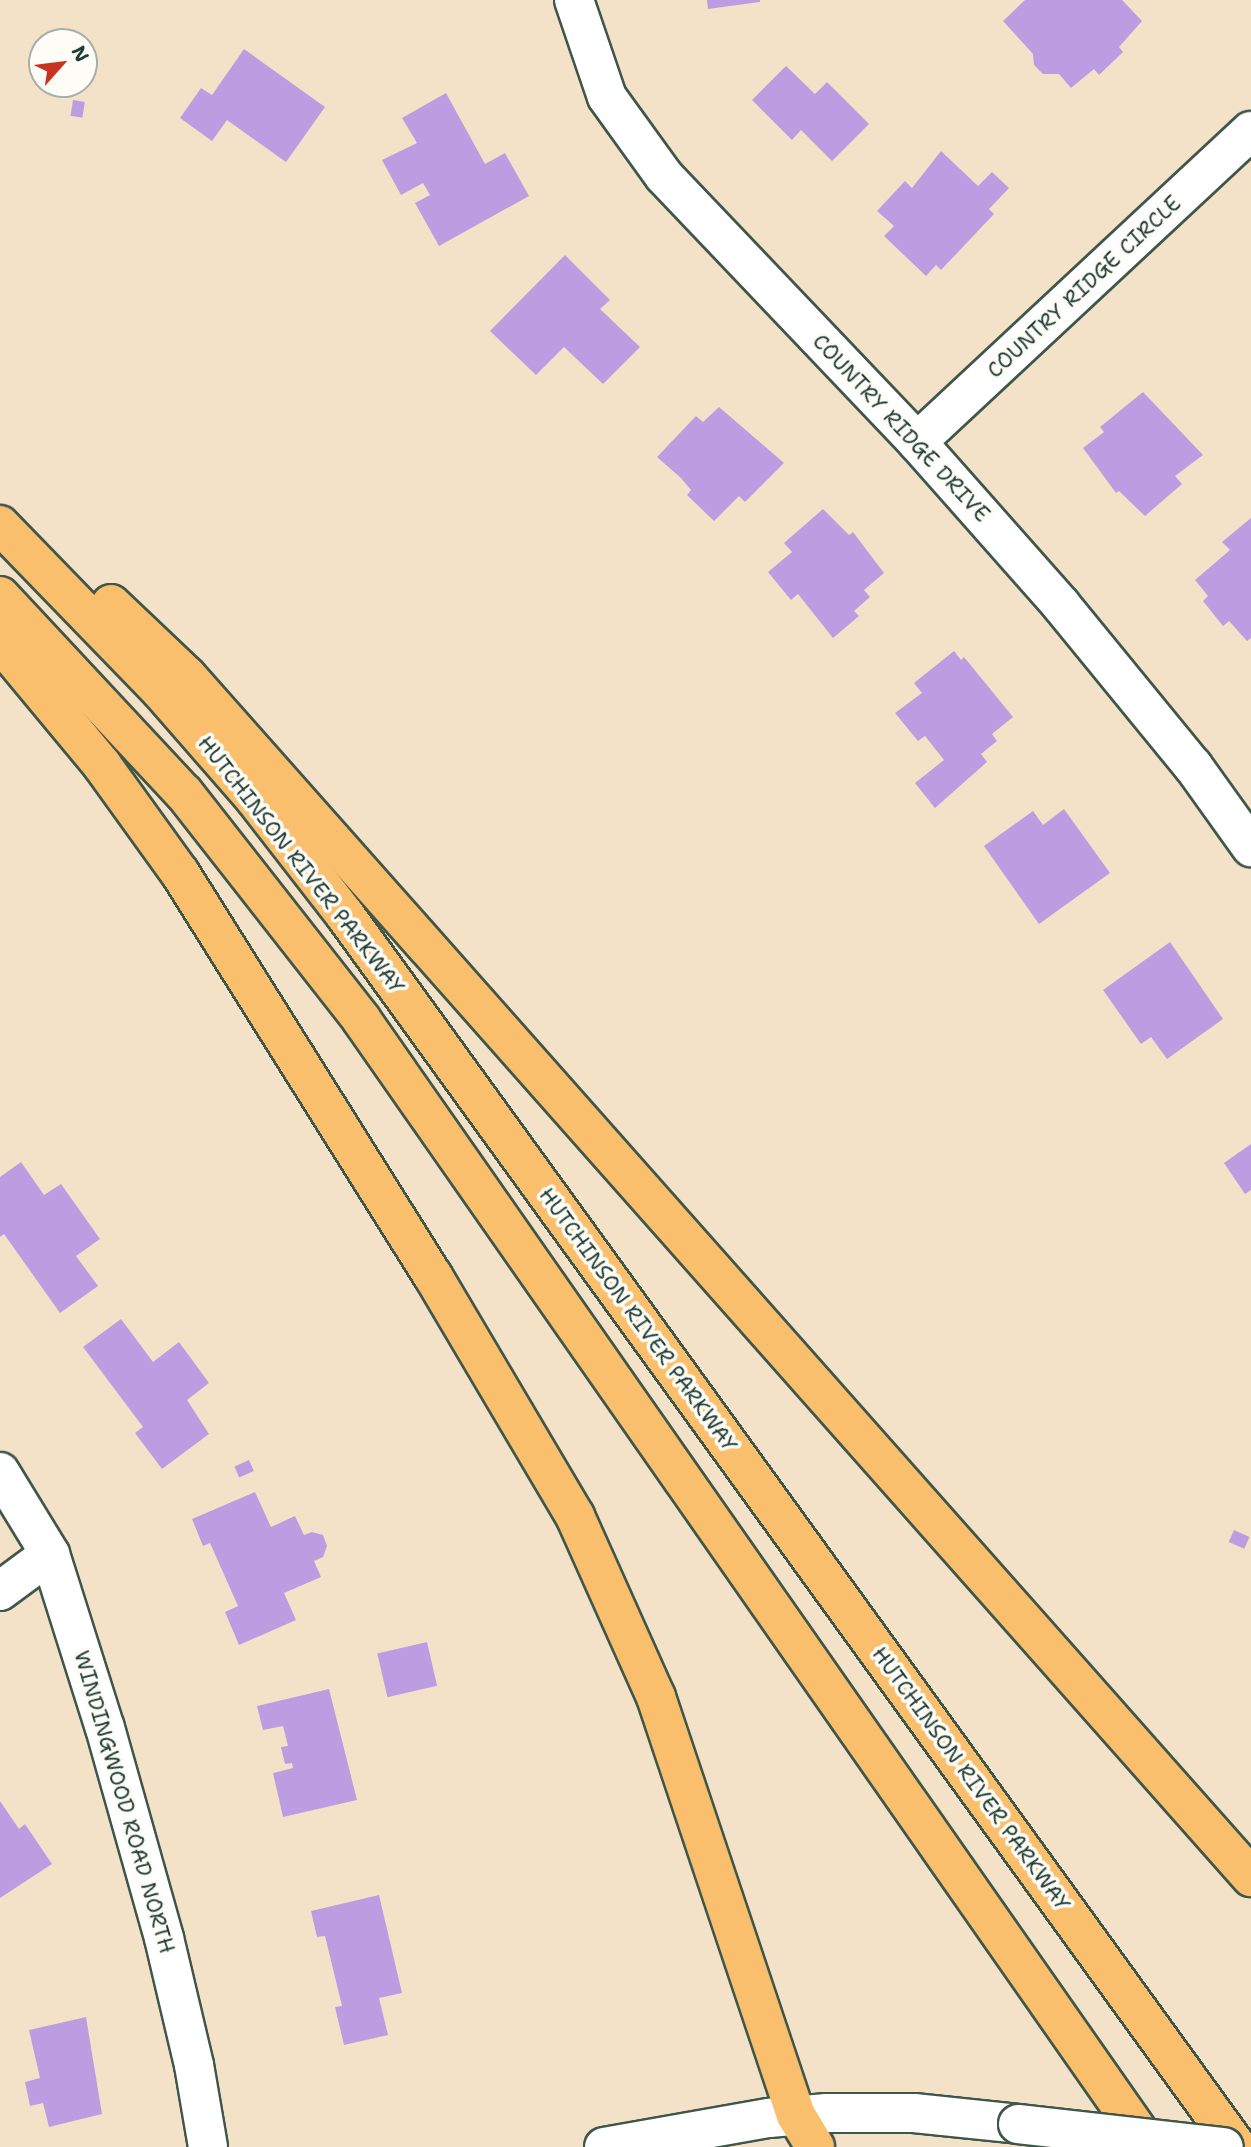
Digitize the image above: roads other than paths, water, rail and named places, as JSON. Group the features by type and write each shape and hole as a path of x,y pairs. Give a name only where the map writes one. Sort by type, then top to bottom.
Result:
{"highway":[{"path":"0,513 103,598 187,676 1251,1877"},
{"name":"HUTCHINSON RIVER PARKWAY","path":"0,525 160,690 255,799 345,915 1237,2147"},
{"path":"0,596 184,793 361,1019 1149,2147"},
{"path":"0,642 102,765 188,884 469,1336 575,1516 638,1652 673,1745 806,2131"}],"street":[{"name":"COUNTRY RIDGE DRIVE","path":"574,0 607,97 664,176 917,442 1062,605 1193,766 1251,847"},
{"name":"COUNTRY RIDGE CIRCLE","path":"917,442 1251,131"},
{"name":"WINDINGWOOD ROAD NORTH","path":"0,1472 50,1554 164,1938 194,2065 208,2147"},
{"path":"0,1591 50,1554"},
{"path":"604,2147 806,2131 879,2112 1224,2147"}]}
